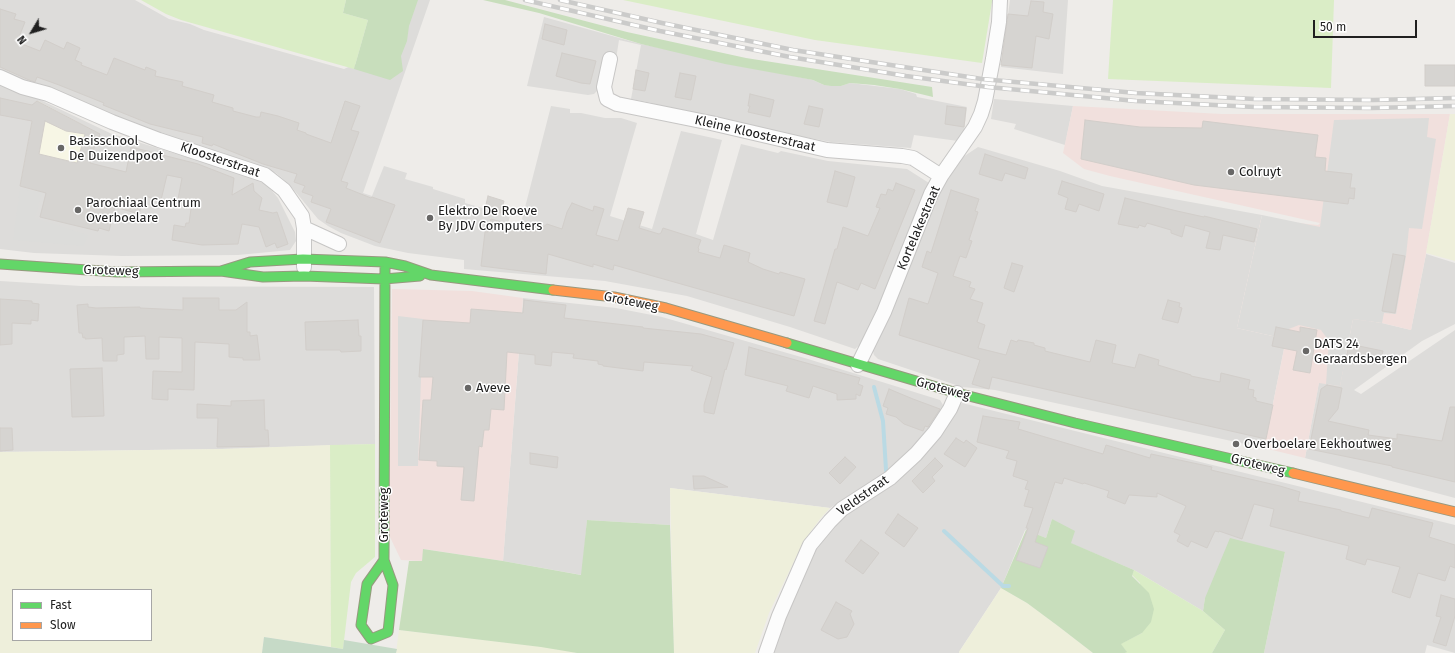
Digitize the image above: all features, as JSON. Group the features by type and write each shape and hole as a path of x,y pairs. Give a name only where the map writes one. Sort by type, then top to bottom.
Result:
{"main road":[{"name":"Groteweg","path":"221,272 250,262 303,259 385,262 405,266 431,275"},
{"name":"Groteweg","path":"384,560 367,584 361,625 371,639 388,632 394,585 384,560 385,262"},
{"name":"Groteweg","path":"0,264 117,272 221,272 263,277 304,276 384,279 431,275 614,297 658,307 957,393 1075,423 1266,466 1455,512"}],"street":[{"name":"Kortelakestraat","path":"858,365 884,312 931,194 941,176 975,127 981,114 993,59 999,22 1000,0"},
{"name":"Kleine Kloosterstraat","path":"610,59 604,87 607,99 617,104 711,123 827,150 913,158 941,176"},
{"name":"Kloosterstraat","path":"0,78 22,87 48,94 112,122 159,140 265,175 284,190 302,216 304,228 303,259"},
{"path":"304,228 339,244"},
{"path":"303,259 304,276"},
{"name":"Veldstraat","path":"766,653 779,616 810,545 842,509 890,478 916,454 935,432 950,409 957,393"}],"shaded area":[{"path":"0,0 135,0 169,19 344,69 358,63 406,0 430,0 363,193 372,196 384,166 407,173 405,179 433,187 433,189 465,199 465,203 510,216 508,224 520,227 551,106 570,109 570,113 581,113 605,118 621,118 637,123 610,216 652,229 681,131 722,140 696,234 713,240 741,144 778,153 781,151 828,161 907,169 929,183 915,214 887,294 862,343 855,349 790,327 687,296 605,281 464,269 464,260 408,253 375,246 341,233 318,219 289,184 276,173 242,160 187,143 0,72"},
{"path":"1010,0 1068,0 1063,74 1001,67"},
{"path":"544,17 641,44 813,80 824,85 841,86 850,83 900,89 916,94 917,97 967,107 964,131 958,141 914,135 911,148 831,142 670,112 652,103 631,99 641,45 619,40 616,59 598,90 594,94 588,95 527,86"},
{"path":"0,85 30,95 112,134 254,178 268,186 278,198 295,232 296,241 290,250 238,255 122,256 34,253 0,249"},
{"path":"994,99 1073,106 1065,145 1014,129 1016,124 991,119"},
{"name":"Basisschool De Duizendpoot","path":"38,101 98,133 85,183 44,192 20,186 35,104"},
{"path":"1073,106 1222,114 1450,114 1426,254 1411,330 1382,323 1353,319 1340,386 1319,383 1305,458 1264,448 1286,339 1237,328 1261,219 1318,225 1320,223 1084,169 1063,153"},
{"path":"1450,114 1455,114 1455,261 1426,253"},
{"path":"1429,118 1427,137 1436,139 1422,229 1409,228 1406,256 1396,314 1384,313 1382,323 1353,319 1340,386 1326,384 1329,341 1321,330 1299,325 1286,330 1286,339 1237,328 1262,215 1320,227 1334,120"},
{"path":"978,147 1060,171 1102,186 1262,215 1237,328 1286,339 1264,448 995,390 962,387 878,359 874,355 872,348 937,188 963,157"},
{"path":"20,189 42,192 35,218 88,235 83,246 13,240"},
{"path":"1426,254 1455,263 1455,324 1422,341 1354,390 1361,394 1455,330 1455,498 1305,458 1319,382 1348,344 1353,318 1411,330"},
{"path":"0,281 81,286 374,287 375,444 222,449 0,452"},
{"path":"392,289 472,291 523,298 503,561 424,549 422,561 401,560 389,535"},
{"path":"523,298 616,308 662,317 808,359 940,400 946,410 917,446 880,477 830,508 670,488 670,525 587,520 582,575 503,561"},
{"path":"398,316 423,319 418,466 398,466"},
{"path":"962,403 1455,525 1455,653 1427,645 1425,653 1264,653 1285,552 1205,598 1203,611 1134,570 1070,543 1052,519 1046,538 1025,530 1001,588 959,653 771,653 813,548 841,517 930,446"},
{"path":"330,445 331,647 264,637 262,653 0,653 0,452 222,449"},
{"path":"670,488 830,508 804,541 769,613 755,653 674,653"},
{"path":"1001,588 1027,603 1093,653 959,653"},
{"path":"399,630 545,647 578,653 396,653"},
{"path":"264,637 343,649 344,640 397,649 396,653 262,653"}],"green space":[{"path":"141,0 346,0 343,13 368,20 354,69 181,20 166,14"},
{"path":"346,0 418,0 409,26 407,41 401,56 403,71 390,80 354,69 368,20 343,13"},
{"path":"483,0 505,0 627,32 746,58 932,87 933,97 900,89 874,85 850,83 841,86 824,85 813,80 725,64 641,44 539,13"},
{"path":"623,0 992,0 992,2 982,63 815,40"},
{"path":"1113,0 1334,0 1331,88 1108,79"},
{"path":"375,444 375,557 356,573 351,582 343,649 331,647 330,445"},
{"path":"1052,519 1075,531 1071,543 1134,570 1132,576 1149,593 1154,609 1151,622 1142,633 1121,644 1127,652 1093,653 1027,603 1001,588 1026,530 1046,538"},
{"path":"587,520 670,525 674,653 577,653 541,647 399,630 409,561 422,561 423,549 581,575"},
{"path":"1230,538 1285,552 1264,653 1212,653 1225,630 1203,611 1205,598"},
{"path":"1134,570 1203,611 1225,630 1212,653 1125,653 1126,651 1120,644 1142,633 1140,583 1132,575"}],"building":[{"path":"1031,1 1044,2 1043,12 1053,14 1049,39 1036,36 1032,68 1001,65 1008,14 1028,16"},
{"path":"0,9 16,14 14,19 25,22 17,42 40,51 45,40 64,49 67,42 80,48 75,60 82,63 81,65 107,75 114,58 145,70 146,67 156,71 155,76 183,82 182,86 214,95 212,102 233,108 233,111 256,117 260,117 261,112 278,116 299,123 297,130 331,143 345,101 360,106 351,130 359,132 341,181 348,183 346,188 371,198 372,197 395,205 380,243 326,222 331,209 311,202 313,196 302,192 305,186 294,182 297,174 263,164 213,144 212,146 202,143 203,137 150,124 103,105 104,103 37,77 35,82 0,67"},
{"path":"545,24 567,30 564,45 542,39"},
{"path":"562,53 596,61 590,84 556,76"},
{"path":"1425,65 1455,65 1455,86 1425,86"},
{"path":"636,70 649,73 645,91 633,89"},
{"path":"680,73 696,76 691,100 675,97"},
{"path":"750,94 774,100 770,117 748,112 750,106 748,106"},
{"path":"0,98 32,105 37,101 100,134 99,137 97,137 90,163 126,172 131,147 198,164 234,178 232,195 253,183 254,191 262,198 259,210 273,213 277,212 288,244 277,248 275,243 266,247 259,227 242,224 238,244 202,245 172,240 174,225 185,227 186,223 189,223 192,202 178,199 182,178 167,175 161,200 144,196 139,214 115,207 109,231 99,228 98,231 40,217 46,193 20,186 32,121 0,115","holes":["45,121 66,131 85,134 77,163 39,154"]},
{"path":"809,106 823,109 819,127 804,124"},
{"path":"947,106 966,108 964,127 945,124"},
{"name":"Colruyt","path":"1085,120 1140,127 1202,128 1203,121 1318,135 1315,157 1326,158 1325,171 1352,174 1350,188 1355,188 1354,199 1349,198 1348,204 1194,185 1081,159"},
{"path":"985,154 1028,168 1025,179 1005,173 1002,181 979,174"},
{"path":"835,171 855,177 847,207 827,202"},
{"path":"1062,181 1104,194 1099,211 1079,204 1076,212 1065,209 1068,198 1058,194"},
{"path":"896,183 915,190 875,289 861,283 858,290 837,282 825,324 814,321 843,227 868,236 880,208 876,207 881,194 886,195 888,189 893,191"},
{"path":"951,190 979,199 975,211 978,212 969,240 972,241 966,258 960,256 953,276 971,282 969,287 975,289 970,299 983,303 977,322 985,325 978,348 1006,355 1011,340 1017,342 1018,340 1034,343 1034,345 1045,348 1045,351 1090,362 1096,340 1116,345 1112,363 1135,368 1139,354 1159,360 1158,365 1191,376 1220,382 1221,373 1250,380 1248,389 1254,390 1253,397 1256,398 1256,401 1273,405 1266,439 992,377 989,389 972,384 980,360 899,335 909,298 928,304 938,273 922,267 927,251 931,253"},
{"path":"488,196 504,201 501,213 485,209"},
{"path":"1125,198 1257,229 1254,242 1223,235 1220,250 1206,248 1210,232 1185,225 1182,237 1171,233 1171,230 1147,223 1145,227 1139,225 1138,228 1118,224"},
{"path":"572,203 593,211 594,206 604,209 596,235 618,241 628,208 644,212 639,228 659,234 663,228 701,240 698,252 720,258 724,245 750,253 748,262 763,269 805,279 794,316 614,265 613,270 593,264 593,267 548,254 546,274 481,266 485,232 488,232 491,219 535,232 535,230 538,231 547,224 562,229 567,212"},
{"path":"1393,254 1405,256 1395,313 1382,311"},
{"path":"1012,263 1023,266 1014,292 1004,288"},
{"path":"183,298 219,298 219,310 236,310 247,302 247,332 250,332 250,336 257,335 260,360 243,360 243,358 229,357 229,344 195,342 194,390 168,389 168,400 152,399 153,371 182,372 182,338 159,337 159,359 146,359 145,336 124,337 124,354 117,355 117,361 103,361 102,338 85,339 85,337 83,338 82,333 79,333 77,305 88,304 88,307 96,308 140,307 183,310"},
{"path":"0,299 32,301 32,303 39,304 38,321 31,320 31,324 12,323 12,344 0,345"},
{"path":"524,300 566,305 564,318 701,334 734,343 726,370 725,369 714,414 704,412 704,405 712,377 691,370 693,366 644,362 643,371 603,366 598,364 598,361 573,358 574,354 552,352 551,366 535,364 535,355 507,352 504,410 491,409 489,430 484,430 482,447 479,446 474,501 461,500 464,467 437,466 437,461 419,460 423,400 431,400 433,377 419,377 423,320 470,323 471,309 523,313"},
{"path":"1168,300 1180,303 1179,307 1182,308 1178,323 1162,319"},
{"path":"358,320 359,336 361,336 361,351 341,352 340,350 306,350 305,322"},
{"path":"1276,327 1300,332 1300,327 1317,330 1310,373 1293,370 1297,351 1272,346"},
{"path":"1349,344 1383,351 1380,363 1347,355"},
{"path":"749,347 860,378 858,384 863,386 860,396 856,394 856,399 837,400 837,394 813,386 809,398 786,391 788,386 745,375"},
{"path":"102,368 104,416 72,417 70,369"},
{"path":"1327,385 1342,388 1338,409 1328,421 1369,430 1368,435 1397,439 1397,434 1442,441 1450,407 1455,407 1455,482 1392,466 1309,449 1321,389"},
{"path":"889,389 940,409 928,427 925,426 923,431 904,424 896,417 886,414 888,408 883,406"},
{"path":"264,400 265,430 268,430 269,446 217,447 218,418 197,418 197,404 231,406 231,401"},
{"path":"983,416 1020,422 1018,429 1103,454 1106,445 1150,458 1151,454 1212,467 1211,470 1300,492 1298,501 1341,510 1369,518 1372,508 1433,523 1429,537 1455,545 1455,568 1450,566 1445,581 1418,573 1410,598 1392,592 1400,567 1367,559 1365,565 1346,559 1349,546 1270,526 1274,509 1254,504 1242,539 1215,531 1207,548 1191,541 1188,547 1177,541 1180,535 1174,532 1186,506 1157,493 1157,497 1129,495 1125,504 1107,497 1109,491 1064,478 1062,484 1055,482 1035,542 1048,547 1040,568 1016,560 1028,528 1026,528 1033,508 1024,506 1029,490 1025,489 1028,481 1013,476 1017,461 1006,458 1009,451 977,442"},
{"path":"0,428 12,428 13,450 0,451"},
{"path":"956,438 964,443 966,440 977,448 965,467 944,454"},
{"path":"530,453 558,457 557,468 530,464"},
{"path":"845,457 856,467 840,484 829,473"},
{"path":"935,458 943,466 932,477 935,481 923,493 912,481"},
{"path":"693,476 704,476 728,487 694,489"},
{"path":"898,514 918,528 904,547 885,533"},
{"path":"861,540 879,553 863,574 845,561"},
{"path":"1441,595 1455,599 1455,616 1446,646 1433,642 1441,617 1436,616"},
{"path":"836,602 852,611 850,614 854,624 847,637 838,639 821,630"}],"waterway":[{"path":"874,387 883,421 887,473"},
{"path":"944,531 1003,586 1009,586"}],"railway":[{"path":"525,0 660,31 790,57 906,76 988,87 1136,101 1254,107 1372,108 1455,106"},
{"path":"560,0 793,50 982,79 1136,93 1255,99 1373,100 1455,98"}],"traffic: fast":[{"path":"221,271 250,262 303,259 385,262 405,266 431,275 553,290"},
{"path":"384,560 393,585 388,632 371,639 361,625 367,584 384,560 385,263"},
{"path":"0,264 117,272 221,271 263,277 304,276 384,279 420,276"},
{"path":"787,343 957,393 1075,423 1293,473"}],"traffic: slow":[{"path":"553,290 614,297 666,308 787,343"},
{"path":"1293,473 1455,512"}],"place":[{"name":"Basisschool De Duizendpoot","path":"61,148"},
{"name":"Colruyt","path":"1231,172"},
{"name":"Parochiaal Centrum Overboelare","path":"78,210"},
{"name":"Elektro De Roeve By JDV Computers","path":"430,218"},
{"name":"DATS 24 Geraardsbergen","path":"1306,351"},
{"name":"Aveve","path":"468,388"},
{"name":"Overboelare Eekhoutweg","path":"1236,444"}]}
